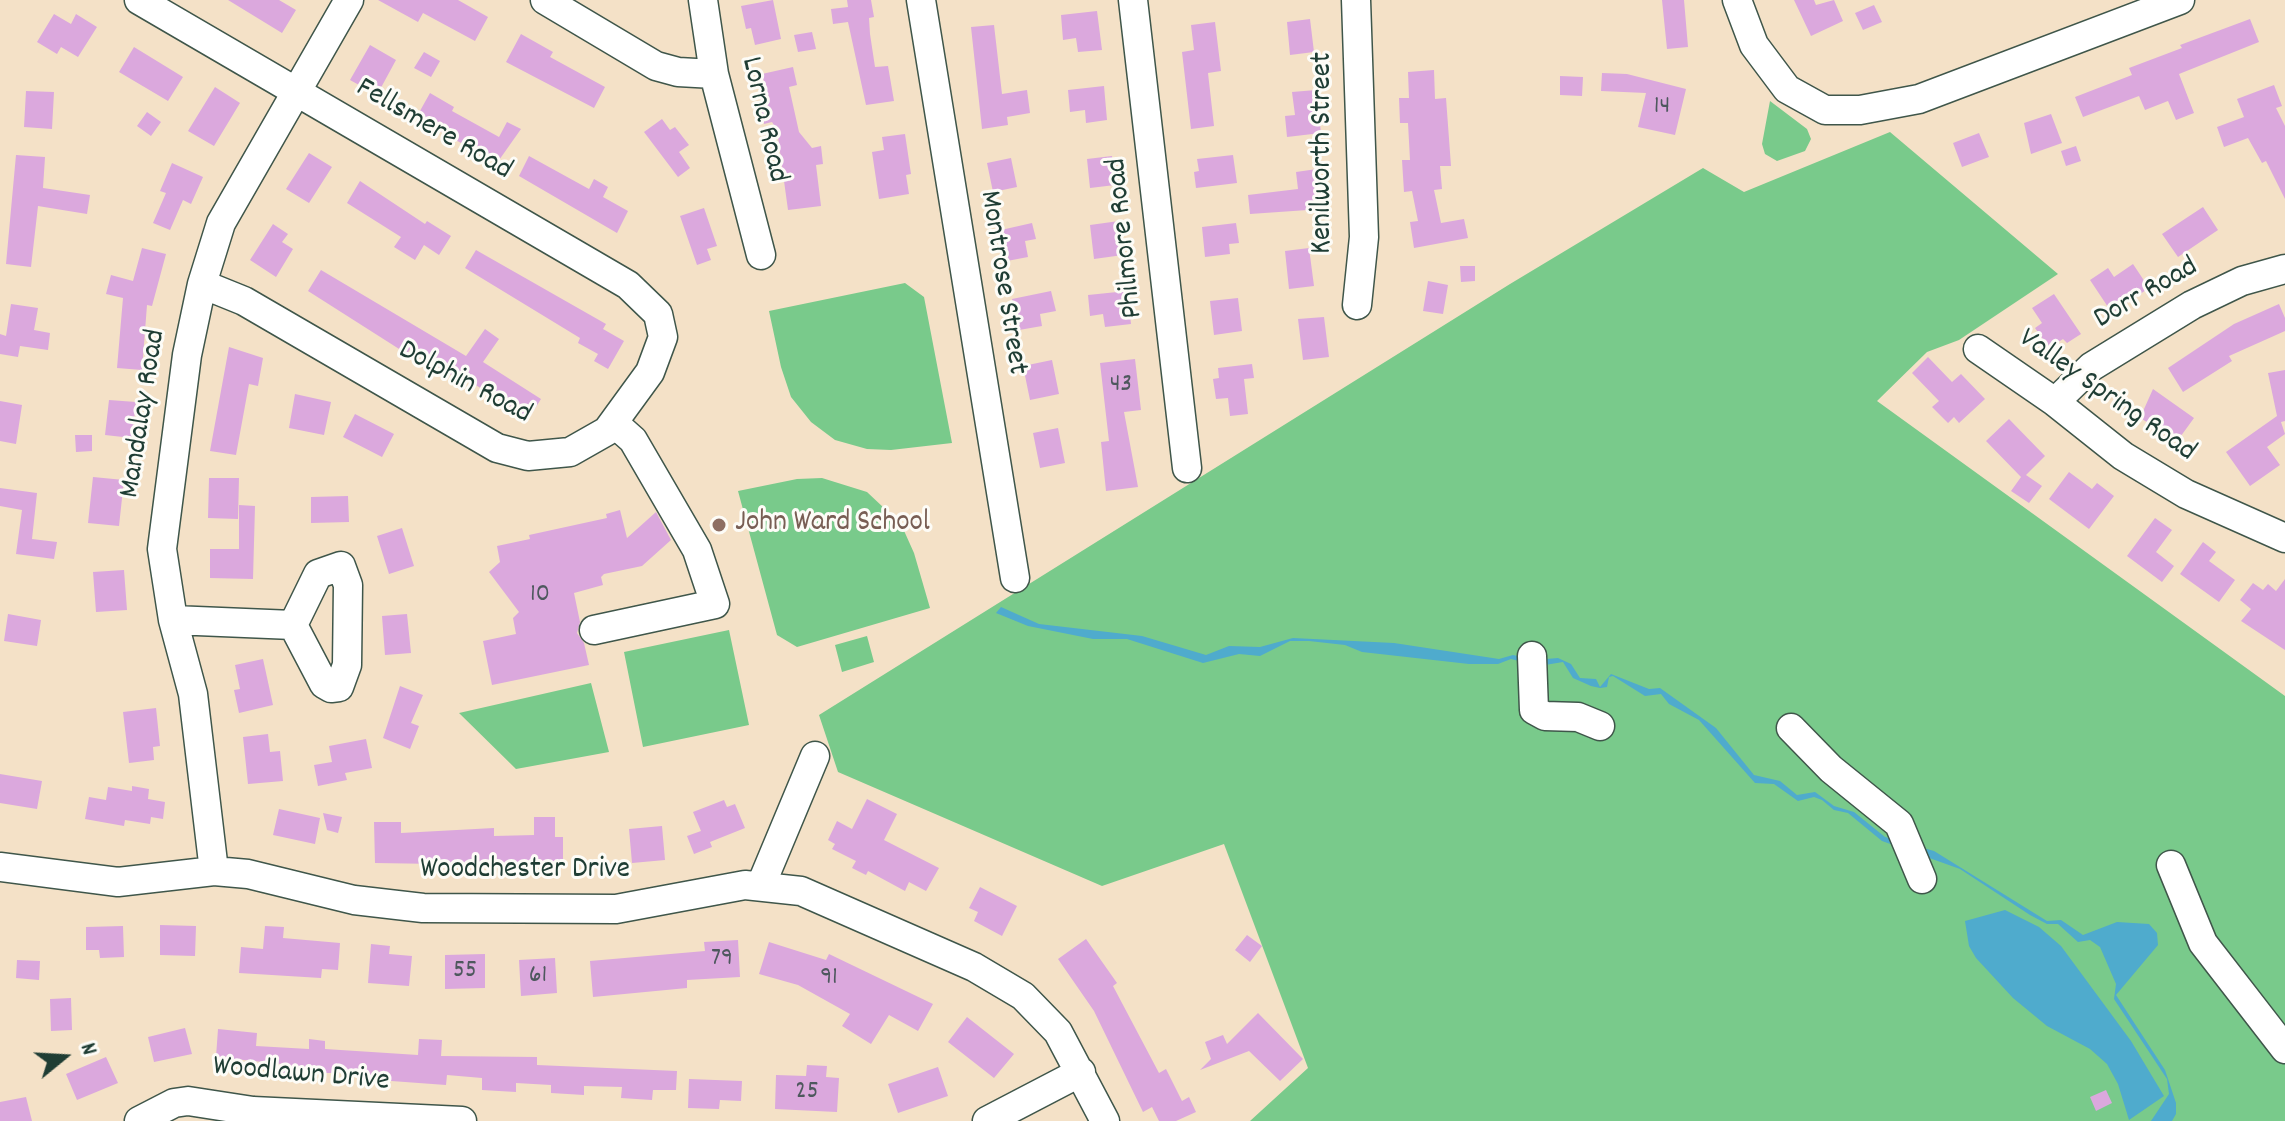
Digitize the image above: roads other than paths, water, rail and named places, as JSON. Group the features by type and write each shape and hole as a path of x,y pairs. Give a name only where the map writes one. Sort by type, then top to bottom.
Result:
{"street":[{"name":"Fellsmere Road","path":"139,0 628,285 658,314 662,345"},
{"name":"Mandalay Road","path":"214,871 193,694 173,620 162,531 187,355 202,284 221,223 294,90 349,0"},
{"path":"545,0 656,66 678,72 714,74"},
{"name":"Lorna Road","path":"703,0 714,74 761,255"},
{"name":"Montrose Street","path":"921,0 1015,578"},
{"name":"Philmore Road","path":"1133,0 1187,468"},
{"name":"Kenilworth Street","path":"1356,0 1364,237 1357,305"},
{"path":"1737,0 1754,45 1787,89 1825,110 1860,110 1919,99 2180,0"},
{"name":"Dorr Road","path":"2055,402 2091,367 2192,305 2242,281 2285,269"},
{"name":"Dolphin Road","path":"202,284 257,308 502,450 528,456 560,455 585,446 615,424 650,372 662,345"},
{"name":"Valley Spring Road","path":"1978,349 2055,402 2123,456 2186,494 2285,538"},
{"path":"594,630 715,604 697,550 635,443 615,424"},
{"path":"173,620 293,625"},
{"path":"1533,662 1531,701 1534,710 1545,716 1578,717 1600,726"},
{"path":"1791,728 1831,769 1899,824 1922,879"},
{"path":"761,885 815,756"},
{"path":"2171,865 2203,943 2285,1049"},
{"name":"Woodchester Drive","path":"0,867 118,882 214,871 261,877 354,900 423,908 616,909 726,888 761,885 801,891 825,899 994,977 1023,996 1049,1020 1081,1072 1105,1121"},
{"path":"987,1121 1081,1072"},
{"name":"Woodlawn Drive","path":"139,1121 183,1101 254,1116 462,1121"}],"water":[{"path":"1001,607 1039,624 1142,636 1206,655 1229,646 1260,647 1293,638 1394,643 1499,659 1513,655 1535,660 1558,658 1571,664 1580,678 1596,679 1600,687 1611,674 1649,689 1660,688 1716,728 1754,775 1780,781 1797,795 1815,792 1834,806 1854,812 1885,837 1934,851 2047,921 2061,920 2083,935 2117,922 2149,924 2157,933 2158,945 2116,995 2165,1070 2176,1103 2176,1114 2172,1121 2151,1121 2169,1094 2167,1079 2114,999 2116,984 2100,947 2090,940 2078,942 2058,924 2047,924 2030,915 1960,869 1882,841 1848,813 1834,810 1822,800 1814,797 1798,801 1774,784 1755,783 1699,720 1669,704 1661,694 1645,696 1613,676 1609,677 1607,687 1600,688 1591,686 1573,678 1563,662 1539,666 1511,659 1498,664 1469,664 1362,652 1345,645 1309,641 1290,641 1260,656 1239,654 1203,663 1127,639 1093,639 1028,626 996,613"},
{"path":"2005,910 2039,927 2061,946 2131,1041 2164,1096 2129,1120 2118,1084 2107,1064 2090,1049 2047,1026 2013,998 1976,958 1969,946 1965,921"}],"place":[{"name":"John Ward School","path":"719,525"}]}
